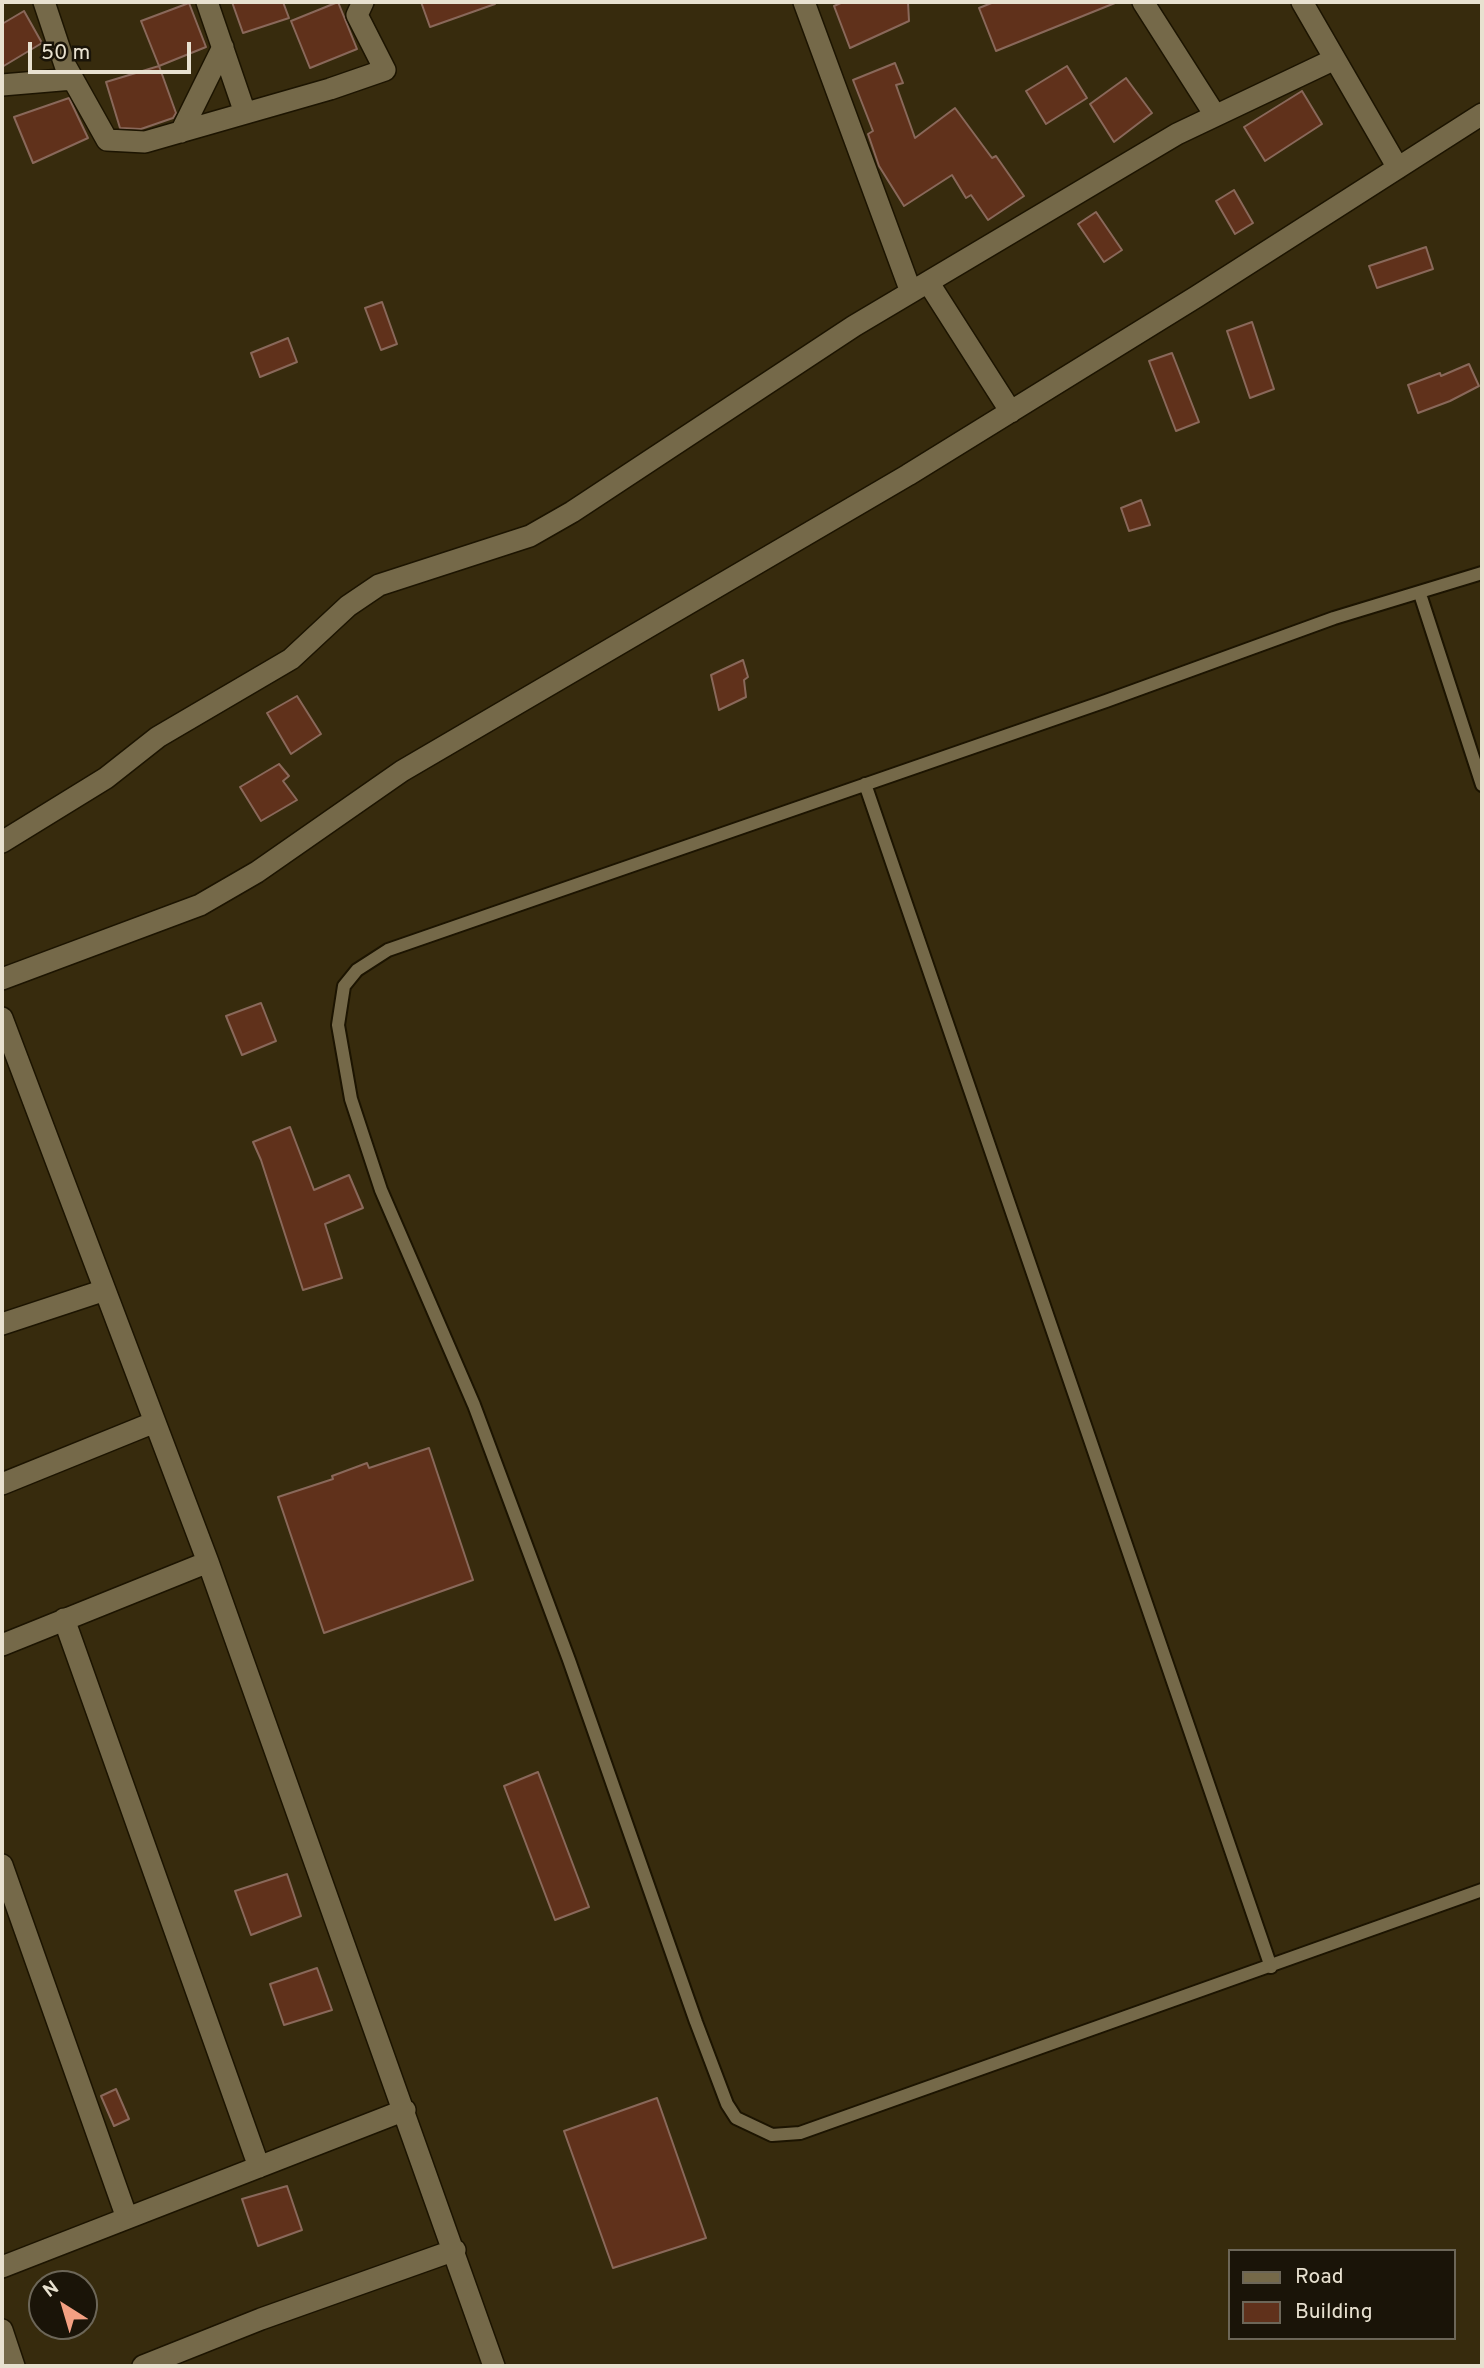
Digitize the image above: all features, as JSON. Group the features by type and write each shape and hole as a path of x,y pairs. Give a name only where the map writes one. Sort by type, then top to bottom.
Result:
{"street":[{"path":"44,2 65,65 107,140 145,142 385,70 357,15 363,2"},
{"path":"207,2 245,113"},
{"path":"804,2 920,287 1011,411"},
{"path":"1143,2 1215,115"},
{"path":"1302,2 1398,168"},
{"path":"180,132 223,47"},
{"path":"2,842 106,778 158,737 291,659 348,607 379,585 530,536 920,287 1177,134 1335,59"},
{"path":"2,85 73,79"},
{"path":"2,979 200,905 257,872 402,771 754,566 1011,411 1482,114"},
{"path":"2,1018 208,1562 455,2250 494,2366"},
{"path":"2,1324 105,1290"},
{"path":"2,1484 155,1422"},
{"path":"2,1645 208,1562"},
{"path":"64,1619 259,2167"},
{"path":"2,1865 127,2218"},
{"path":"2,2267 405,2110"},
{"path":"143,2366 261,2319 455,2250"},
{"path":"2,2330 14,2366"}],"lane":[{"path":"1482,573 1334,618 400,946 357,970 344,986 338,1025 351,1099 382,1190 474,1405 569,1660 696,2022 727,2104 736,2118 772,2135 800,2133 1482,1890"},
{"path":"1420,594 1482,785"},
{"path":"865,784 1271,1967"}],"building":[{"path":"232,2 283,2 289,18 243,33"},
{"path":"338,2 357,49 310,68 291,21"},
{"path":"421,2 495,2 495,4 430,27"},
{"path":"843,2 908,2 909,21 850,48 834,6"},
{"path":"994,2 1115,3 996,51 979,8"},
{"path":"189,3 206,47 159,66 141,21"},
{"path":"24,11 42,43 2,67 2,24"},
{"path":"895,63 903,83 896,85 915,138 955,108 992,158 996,156 1024,196 988,220 971,195 966,198 952,175 904,206 879,166 868,134 873,131 853,80"},
{"path":"159,66 176,113 173,118 141,129 120,128 106,82"},
{"path":"1067,66 1087,98 1046,124 1026,91"},
{"path":"1126,78 1152,113 1114,142 1090,104"},
{"path":"1302,91 1322,124 1265,161 1244,127"},
{"path":"69,98 88,138 33,163 14,117"},
{"path":"1234,190 1253,223 1235,234 1216,201"},
{"path":"1096,212 1122,250 1104,262 1078,224"},
{"path":"1426,247 1433,269 1377,288 1369,266"},
{"path":"382,302 397,344 381,350 365,308"},
{"path":"1252,322 1274,389 1250,398 1227,331"},
{"path":"288,338 297,362 260,377 251,353"},
{"path":"1172,353 1199,422 1176,431 1149,361"},
{"path":"1469,364 1479,386 1418,413 1408,385 1440,373 1441,376"},
{"path":"1141,500 1150,525 1129,531 1121,508"},
{"path":"743,660 748,677 744,680 746,697 719,710 711,675"},
{"path":"297,696 321,734 291,754 267,713"},
{"path":"279,764 289,776 283,781 297,800 261,821 240,787"},
{"path":"261,1003 276,1041 242,1055 226,1016"},
{"path":"290,1127 314,1190 349,1175 363,1208 325,1224 342,1278 303,1290 253,1142"},
{"path":"429,1448 473,1580 324,1633 278,1497 333,1479 332,1476 367,1463 369,1468"},
{"path":"538,1772 589,1907 555,1920 504,1786"},
{"path":"287,1874 301,1916 251,1935 235,1891"},
{"path":"317,1968 332,2010 284,2025 270,1984"},
{"path":"116,2089 129,2119 114,2126 101,2096"},
{"path":"657,2098 706,2238 613,2268 564,2131"},
{"path":"287,2186 302,2230 258,2246 242,2199"}]}
